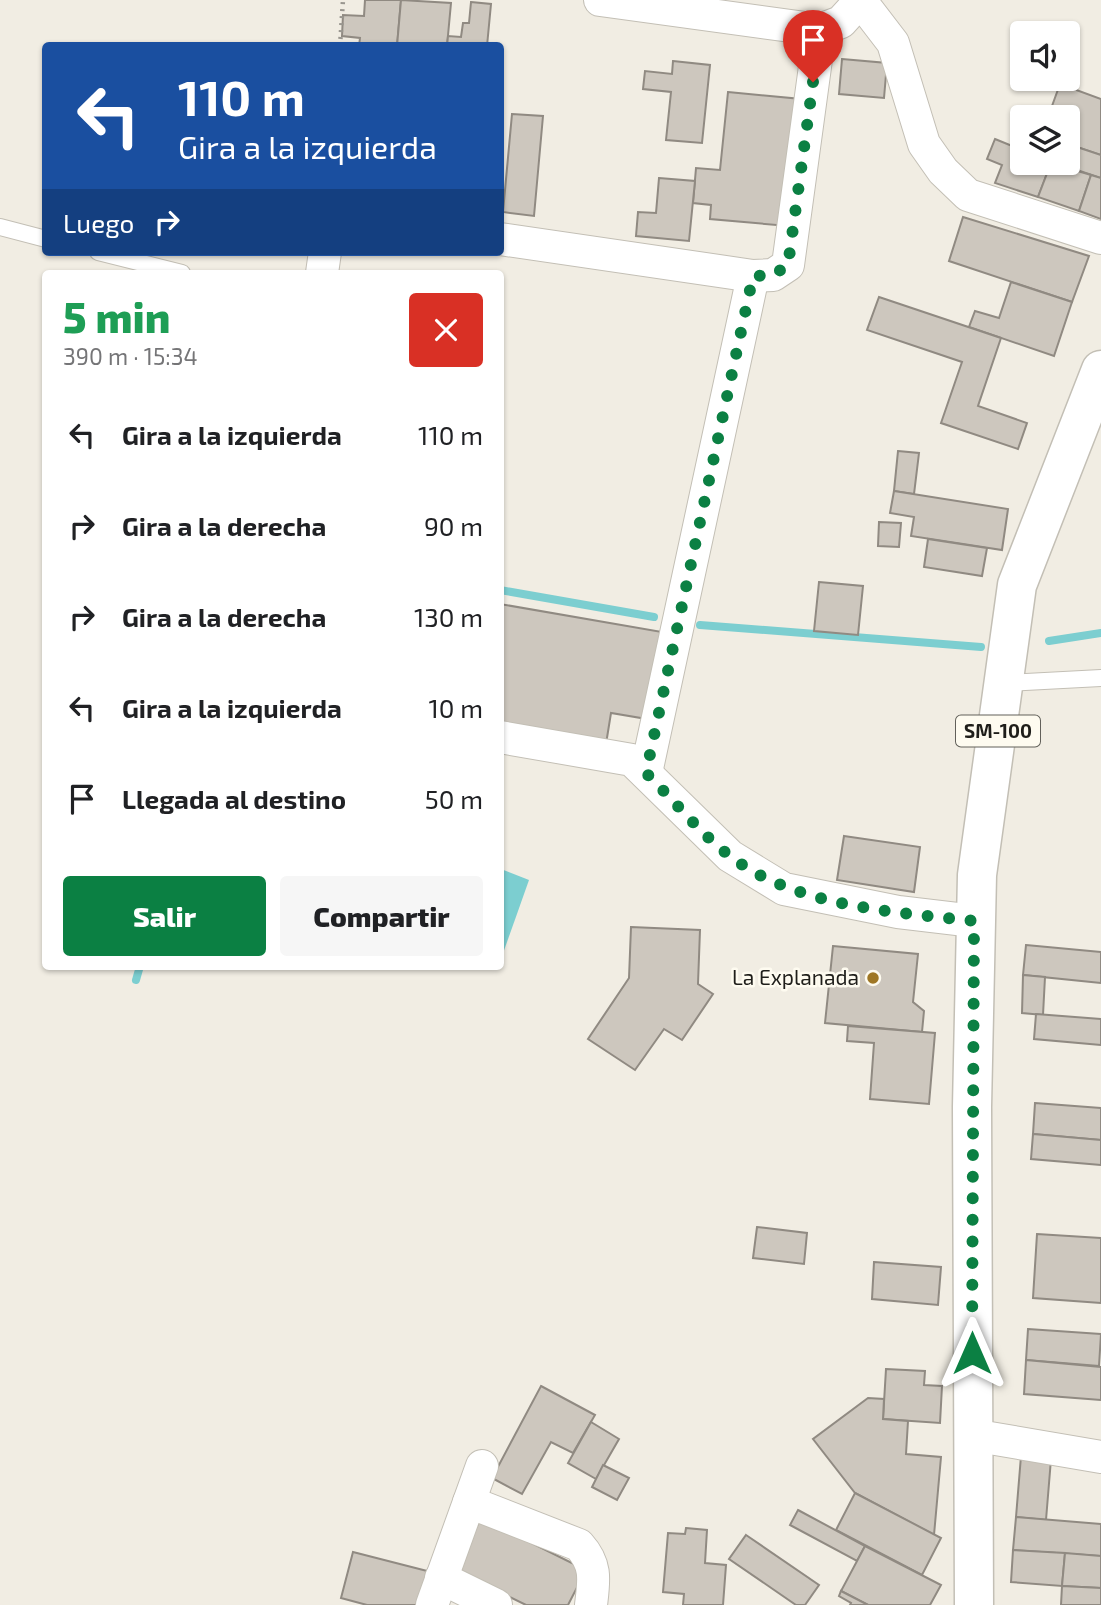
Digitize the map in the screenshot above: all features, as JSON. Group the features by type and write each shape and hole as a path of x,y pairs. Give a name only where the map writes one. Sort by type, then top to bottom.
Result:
{"main road":[{"name":"SM-100","path":"974,1605 974,921 977,875 1017,585 1101,370"}],"street":[{"path":"600,0 820,30 841,22 860,1 893,43 924,144 943,171 968,195 1101,238"},
{"path":"504,240 753,276 773,275 788,265 820,30"},
{"path":"646,773 753,276"},
{"path":"504,738 620,755 632,760 730,856 784,889 898,912 974,921"},
{"path":"972,1435 1101,1457"},
{"path":"482,1466 437,1591 496,1605"},
{"path":"469,1502 579,1545 591,1558 591,1605"}],"lane":[{"path":"0,228 42,238"},
{"path":"114,256 170,270"},
{"path":"1005,683 1101,678"}],"path":[{"path":"340,42 343,0"}],"water":[{"path":"504,871 529,880 504,951"}],"building":[{"path":"365,0 401,0 397,42 360,42 360,38 342,36 343,15 364,16"},
{"path":"401,0 451,3 447,42 397,42"},
{"path":"471,2 491,4 487,42 447,42 448,36 461,37 463,23 469,23"},
{"path":"842,59 887,63 884,98 839,94"},
{"path":"673,61 710,65 702,143 666,140 671,92 643,89 645,71 672,74"},
{"path":"1057,91 1079,91 1101,99 1101,155 1080,148 1080,105 1052,105"},
{"path":"728,92 801,99 788,226 710,219 711,205 693,203 696,168 720,170"},
{"path":"512,114 543,116 534,216 504,212"},
{"path":"995,139 1010,145 1010,175 1046,175 1038,197 995,183 1002,165 987,159"},
{"path":"1080,148 1101,155 1101,178 1080,171"},
{"path":"1080,172 1091,175 1079,211 1038,197 1046,175 1080,175"},
{"path":"1091,175 1101,178 1101,219 1079,211"},
{"path":"659,178 695,181 689,241 636,236 638,212 656,213"},
{"path":"963,217 1089,256 1072,302 949,261"},
{"path":"1011,282 1072,302 1054,356 969,327 975,311 999,318"},
{"path":"879,297 1001,338 978,406 1027,423 1018,449 941,423 962,362 867,330"},
{"path":"898,451 919,453 914,494 894,491"},
{"path":"894,491 1008,509 1002,550 911,536 914,517 890,513"},
{"path":"879,522 901,523 899,547 878,546"},
{"path":"928,539 987,548 982,576 924,567"},
{"path":"819,582 863,586 858,635 814,631"},
{"path":"504,605 662,632 647,719 611,713 606,744 504,726"},
{"path":"844,836 920,847 914,892 837,880"},
{"path":"631,927 700,930 698,984 713,994 682,1040 664,1029 635,1070 588,1039 629,978"},
{"path":"1026,945 1101,952 1101,983 1023,975"},
{"name":"La Explanada","path":"833,946 918,954 913,1002 924,1011 922,1032 825,1023"},
{"path":"1023,975 1045,977 1043,1015 1022,1013"},
{"path":"1036,1014 1101,1019 1101,1045 1034,1039"},
{"path":"848,1026 935,1033 929,1104 870,1099 874,1043 847,1041"},
{"path":"1035,1103 1101,1108 1101,1140 1033,1134"},
{"path":"1033,1134 1101,1140 1101,1165 1031,1159"},
{"path":"757,1227 807,1233 804,1264 753,1258"},
{"path":"1037,1234 1101,1238 1101,1303 1033,1298"},
{"path":"874,1262 941,1267 938,1305 872,1299"},
{"path":"1028,1329 1101,1334 1099,1366 1026,1360"},
{"path":"1026,1360 1101,1367 1101,1400 1024,1394"},
{"path":"886,1369 925,1371 924,1385 942,1386 940,1423 883,1419"},
{"path":"541,1386 595,1415 573,1453 551,1442 522,1494 492,1478"},
{"path":"868,1398 884,1399 883,1419 908,1421 906,1454 941,1457 934,1535 855,1493 813,1439"},
{"path":"591,1422 619,1439 596,1479 568,1463"},
{"path":"1021,1456 1051,1459 1046,1520 1016,1517"},
{"path":"603,1465 629,1478 617,1500 592,1487"},
{"path":"855,1493 941,1538 922,1575 836,1530"},
{"path":"798,1510 865,1546 857,1561 790,1525"},
{"path":"1016,1517 1101,1524 1101,1556 1013,1550"},
{"path":"481,1518 586,1570 568,1605 526,1605 455,1570"},
{"path":"686,1528 707,1530 705,1563 726,1565 723,1605 683,1605 684,1594 663,1592 668,1533 685,1534"},
{"path":"746,1535 819,1585 805,1605 796,1605 729,1559"},
{"path":"865,1546 941,1585 930,1605 868,1605 841,1591"},
{"path":"1013,1550 1065,1553 1062,1586 1011,1582"},
{"path":"353,1552 435,1573 427,1605 367,1605 341,1598"},
{"path":"1065,1553 1101,1556 1101,1588 1062,1586"},
{"path":"1062,1586 1101,1588 1101,1605 1061,1605"},
{"path":"841,1591 868,1605 850,1605 851,1603 839,1596"}],"waterway":[{"path":"504,591 654,617"},
{"path":"700,625 981,647"},
{"path":"1049,641 1101,633"},
{"path":"136,980 139,970"}],"place":[{"name":"La Explanada","path":"873,978"}],"route":[{"path":"813,82 788,265 773,275 753,276 646,773 730,856 784,889 898,912 974,921 972,1353"}]}
